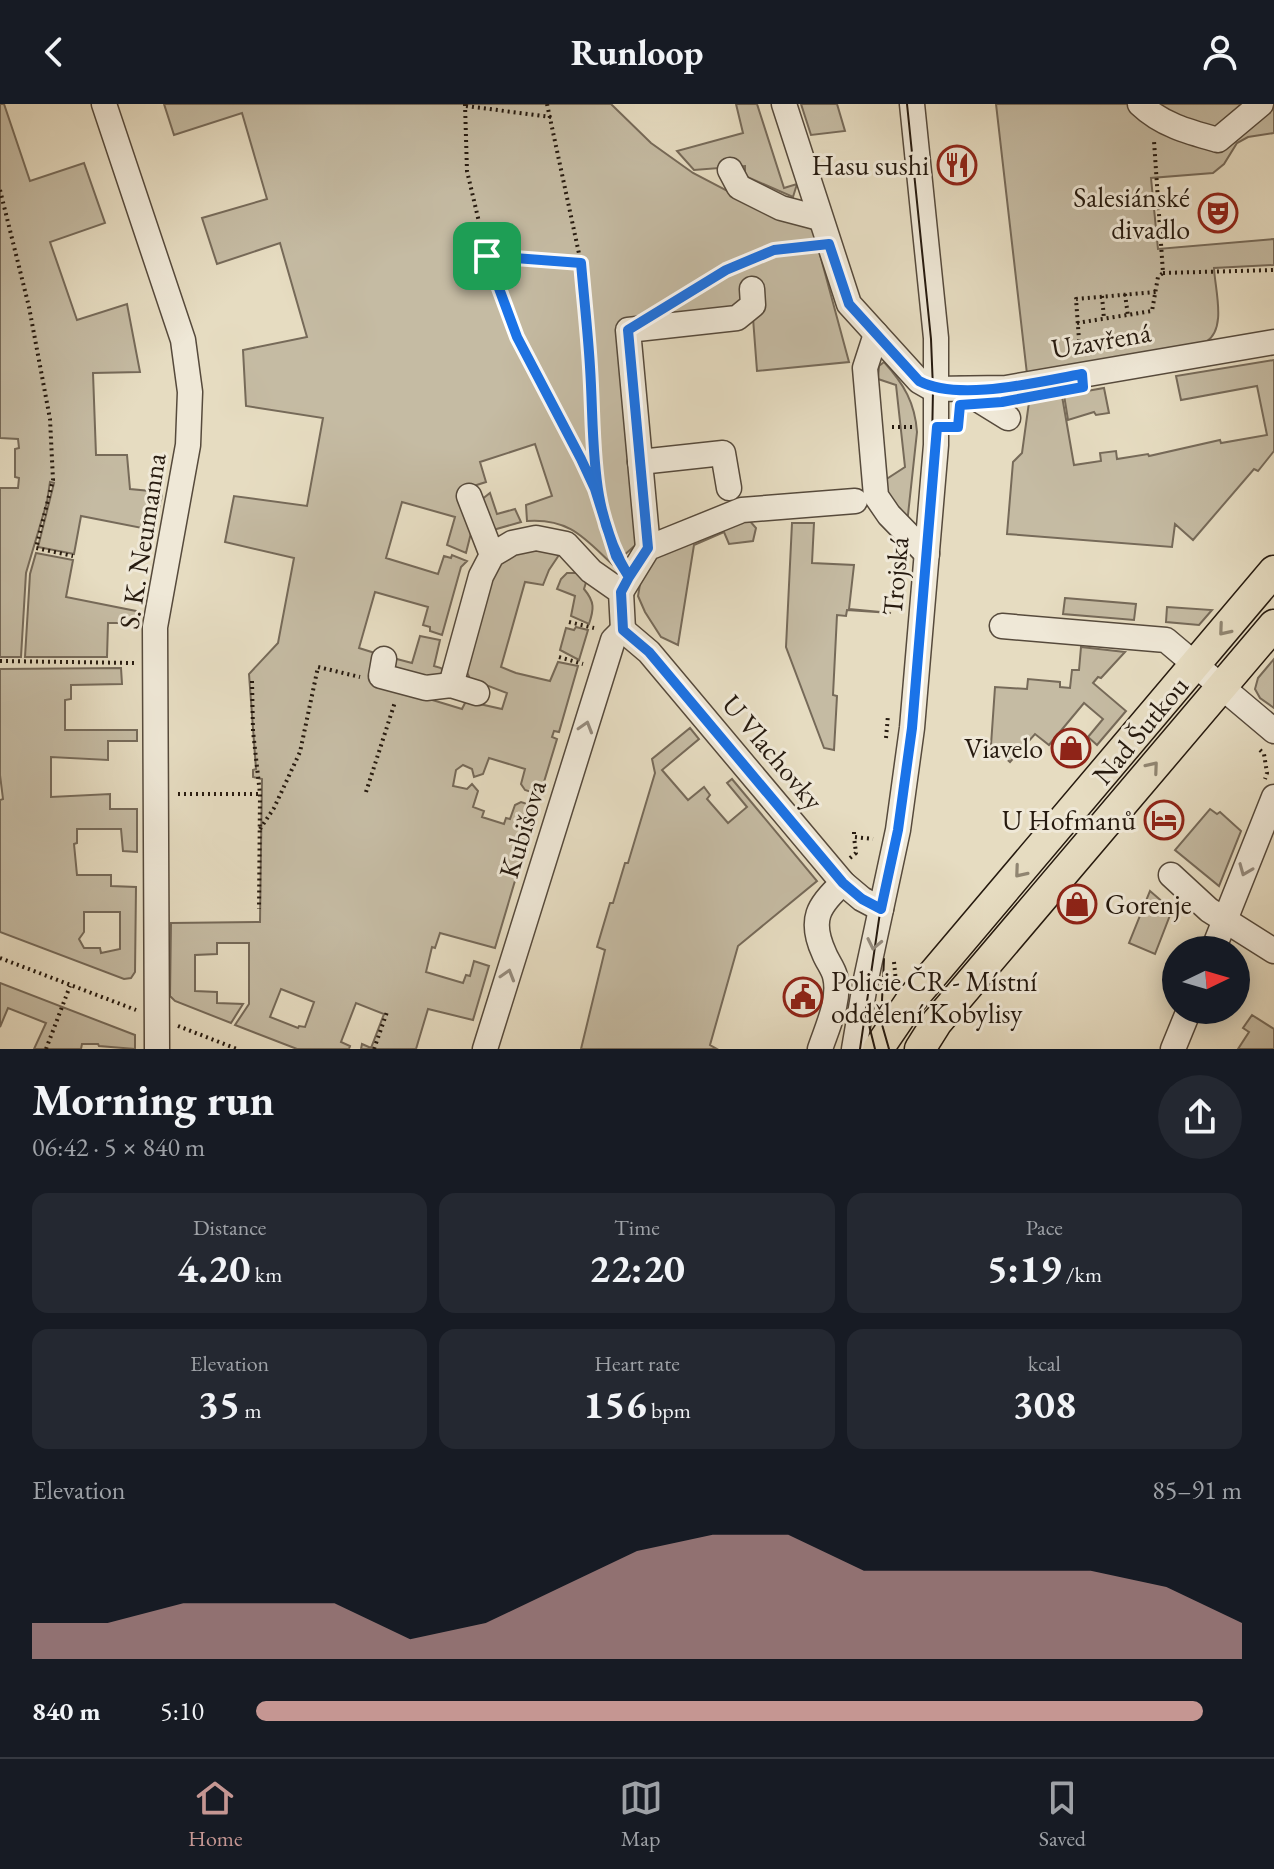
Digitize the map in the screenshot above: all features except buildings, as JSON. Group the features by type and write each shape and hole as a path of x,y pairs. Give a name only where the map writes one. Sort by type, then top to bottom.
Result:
{"main road":[{"name":"Nad Šutkou","path":"878,1049 908,987 1195,665 1274,571"},
{"name":"Nad Šutkou","path":"925,1042 1274,625"}],"street":[{"name":"S. K. Neumanna","path":"104,104 183,340 190,392 188,445 155,627 157,1049"},
{"path":"784,104 849,304 919,381 950,389 1008,418"},
{"name":"Trojská","path":"854,1049 898,830 912,728 937,427 950,389 936,338 912,104"},
{"path":"1146,110 1183,131 1218,140 1261,104"},
{"path":"730,170 739,187 781,208 819,218"},
{"path":"648,548 628,330 737,318 753,305 752,289"},
{"path":"876,334 865,368 876,496 889,515 927,554"},
{"name":"Uzavřená","path":"950,389 1006,388 1274,342"},
{"path":"640,462 723,453 729,488"},
{"path":"469,496 492,555"},
{"path":"623,630 625,584 648,548 742,510 855,501"},
{"path":"451,685 481,576 492,555 512,543 536,538 566,544 591,571 625,584"},
{"path":"1002,626 1166,640 1274,731"},
{"name":"U Vlachovky","path":"623,630 659,662 843,883 862,899 881,909"},
{"name":"Kubišova","path":"485,1049 613,640 623,630"},
{"path":"384,659 381,676 426,688 451,685 477,693"},
{"path":"1219,936 1274,797"},
{"path":"1171,875 1209,910 1269,942"},
{"path":"820,1049 834,1008 836,977 822,950 816,925 822,903 843,883"},
{"path":"1173,1049 1183,1024"}],"path":[{"path":"547,104 581,263 590,366 595,489"},
{"path":"551,117 465,105 467,171 487,256 517,337 595,489 625,584"},
{"path":"1146,110 1163,273"},
{"path":"0,190 29,307 50,419 53,480 36,548 73,556"},
{"path":"665,308 726,270 774,250 829,244"},
{"path":"487,256 581,263"},
{"path":"1077,323 1152,311 1158,277 1163,273 1274,270"},
{"path":"1082,374 1076,299 1156,292"},
{"path":"1125,294 1128,316"},
{"path":"1102,296 1104,319"},
{"path":"870,428 937,427"},
{"path":"569,622 594,628"},
{"path":"559,657 583,664"},
{"path":"0,661 141,663"},
{"path":"260,829 274,808 300,752 318,667 365,678"},
{"path":"252,681 253,731 260,794 259,909"},
{"path":"366,792 402,681"},
{"path":"175,794 260,794"},
{"path":"856,853 854,834 873,839"},
{"path":"896,948 896,983 908,987"},
{"path":"0,958 140,1012"},
{"path":"46,1049 70,986"},
{"path":"374,1049 387,1012"},
{"path":"176,1026 237,1049"}],"shaded area":[{"path":"0,104 4,104 30,181 84,163 105,223 50,242 77,320 127,304 140,372 93,373 96,455 127,455 130,489 161,492 162,496 152,530 81,516 74,554 38,547 54,483 50,482 26,573 21,657 0,657 0,488 18,488 15,449 19,448 18,439 0,438"},
{"path":"164,104 611,104 651,143 693,173 781,219 812,225 849,362 757,371 753,318 765,308 762,283 726,312 622,321 639,542 613,565 576,532 555,523 527,521 526,505 552,496 535,444 480,462 486,482 461,490 473,525 466,553 447,545 455,517 402,502 386,558 438,574 444,556 451,558 452,555 467,561 461,567 442,635 423,625 428,607 375,592 359,648 378,654 370,681 462,709 466,701 502,709 507,693 470,679 466,670 497,564 530,547 559,552 559,555 543,585 525,582 501,667 550,681 558,662 578,666 559,732 554,731 552,737 557,739 540,795 525,790 521,784 525,769 489,758 483,774 474,777 472,769 463,765 456,770 453,786 467,789 472,784 478,791 473,807 484,811 482,817 504,824 506,818 510,819 515,805 521,802 537,807 495,948 440,933 435,948 432,947 426,972 463,983 466,975 470,976 474,961 489,966 473,1020 428,1009 416,1049 361,1049 362,1044 371,1048 384,1014 356,1003 341,1042 350,1046 349,1049 297,1049 235,1025 249,1004 249,943 217,943 217,954 195,955 195,991 217,992 217,1003 243,1004 231,1023 175,1001 170,996 171,923 260,922 262,779 253,777 253,770 256,769 249,674 278,643 294,558 225,542 234,496 307,506 323,418 246,406 243,350 307,337 280,243 217,264 202,218 267,199 242,113 174,135","holes":["281,989 314,1002 305,1027 298,1028 270,1017"]},
{"path":"736,104 757,104 784,188 797,184 793,197 745,176 745,166 694,170 677,151 743,133"},
{"path":"801,104 837,104 845,131 811,135"},
{"path":"996,104 1274,104 1274,133 1248,137 1237,143 1224,164 1213,173 1151,178 1158,249 1274,239 1274,265 1214,268 1218,319 1212,336 1206,342 1027,374"},
{"path":"1274,360 1274,451 1258,471 1254,469 1193,540 1175,524 1172,547 1007,534 1013,462 1022,453 1029,402 1062,396 1074,465 1101,461 1100,453 1116,451 1117,459 1149,456 1220,440 1221,443 1267,435 1257,386 1181,400 1176,376"},
{"path":"884,362 907,394 916,422 907,524 883,496 882,482 905,467 896,385 878,379 879,366"},
{"path":"1104,388 1109,413 1096,415 1094,412 1068,420 1064,395"},
{"path":"490,493 497,514 515,509 521,522 493,530 481,500"},
{"path":"749,520 756,528 753,541 729,544 724,532 694,545 678,645 661,637 638,596 641,578 652,557"},
{"path":"792,523 814,523 812,563 854,565 849,609 891,613 847,610 846,616 837,615 834,750 824,748 786,647"},
{"path":"36,553 73,560 66,597 136,611 140,616 138,626 108,623 107,657 25,657 30,574"},
{"path":"567,573 577,573 587,579 584,589 592,606 589,624 571,616 575,596 557,589"},
{"path":"1065,598 1136,604 1134,620 1063,614"},
{"path":"1167,607 1212,610 1199,625 1166,622"},
{"path":"576,627 588,630 579,660 560,650 566,628 574,630"},
{"path":"420,636 440,640 434,666 444,673 433,679 396,671 392,661 393,658 412,663"},
{"path":"1081,647 1125,652 1093,683 1126,711 1097,745 1088,737 1103,719 1084,703 1049,745 1035,734 1010,762 991,745 995,687 1027,689 1028,679 1060,682 1060,687 1070,688 1072,670 1079,670"},
{"path":"1274,659 1274,708 1260,698 1255,689 1258,678"},
{"path":"121,668 122,684 71,685 71,699 65,700 65,730 137,730 137,741 108,741 108,760 51,757 51,797 110,794 110,809 137,809 137,852 123,851 121,829 77,829 77,843 74,844 77,875 111,875 111,886 136,887 135,972 131,978 124,979 0,932 0,800 3,799 0,775 0,669","holes":["84,912 120,912 120,949 101,953 100,948 84,948 79,939 84,932"]},
{"path":"690,728 699,739 662,770 688,800 704,787 710,795 707,799 728,823 747,807 727,783 732,779 817,881 738,946 710,1045 717,1049 581,1049 605,950 597,947 610,903 613,903 625,863 628,863 655,773 652,759"},
{"path":"1210,809 1217,814 1220,812 1241,831 1219,886 1175,850"},
{"path":"1150,891 1172,910 1155,954 1129,943"},
{"path":"0,983 135,1035 135,1049 82,1044 81,1049 34,1049 46,1023 8,1008 0,1027"},
{"path":"1252,1015 1274,1029 1274,1049 1238,1049 1249,1032 1243,1028 1250,1024"}],"tram line":[{"path":"860,1049 907,728 932,444 931,339 907,104"},
{"path":"884,959 881,1021 889,1049"},
{"path":"868,1021 875,1049"}],"place":[{"name":"Hasu sushi","path":"957,165"},
{"name":"Salesiánské divadlo","path":"1218,213"},
{"name":"Viavelo","path":"1071,748"},
{"name":"U Hofmanů","path":"1164,820"},
{"name":"Gorenje","path":"1077,904"},
{"name":"Policie ČR - Místní oddělení Kobylisy","path":"803,997"}],"route":[{"path":"487,256 517,337 576,447 595,489 616,556 629,577 621,592 623,630 649,652 843,883 862,899 881,909 898,830 912,728 937,427 958,427 960,405 1002,402 1083,387 1082,374 1006,388 933,389 919,381 849,304 829,244 774,250 726,270 628,330 648,548 629,577 616,556 595,489 590,366 581,263 487,256"}]}
